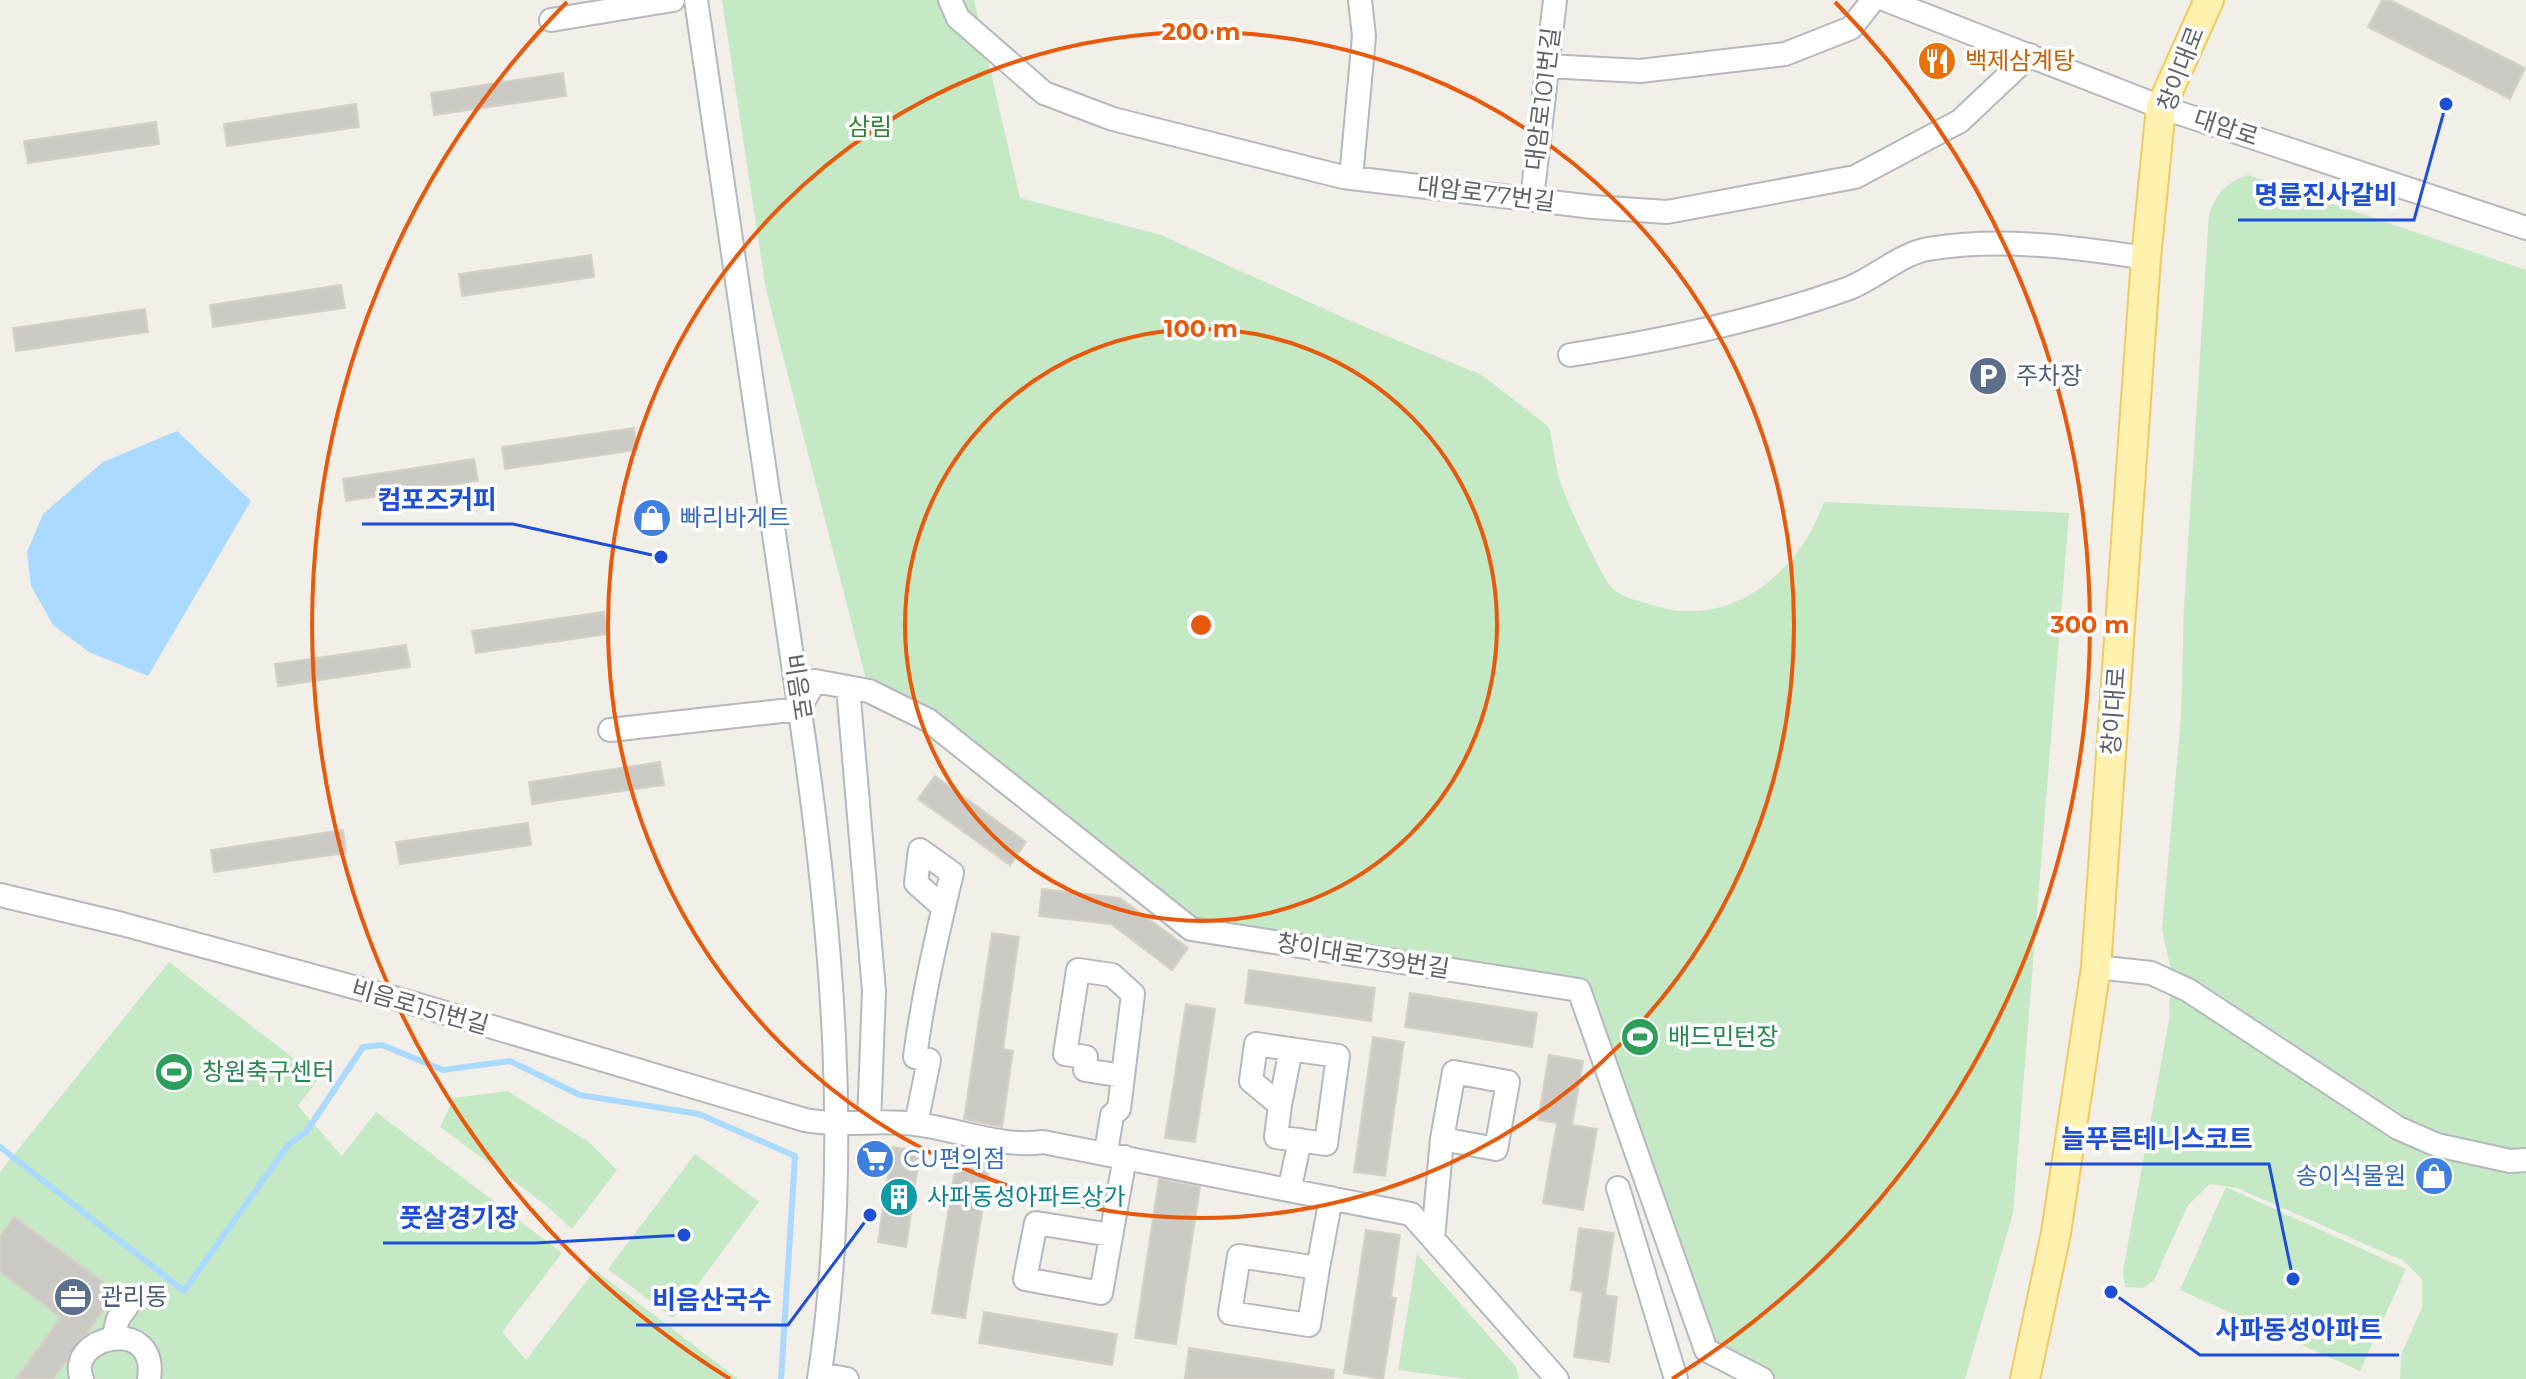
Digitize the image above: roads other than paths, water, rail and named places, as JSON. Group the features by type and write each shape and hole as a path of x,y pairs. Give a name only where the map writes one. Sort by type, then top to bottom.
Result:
{"main road":[{"name":"창이대로","path":"2025,1379 2056,1233 2096,967 2146,258 2161,107 2209,0"}],"street":[{"path":"551,20 673,0"},
{"name":"비음로","path":"696,0 799,709 806,735 823,903 839,1125 820,1377"},
{"name":"대암로77번길","path":"950,0 958,18 1044,93 1113,119 1351,178 1667,212 1855,177 1960,121 2030,55"},
{"path":"1351,178 1364,36 1360,0"},
{"name":"대암로101번길","path":"1532,199 1555,0"},
{"path":"1547,66 1640,71 1785,54 1851,28 1873,0"},
{"name":"대암로","path":"1886,0 2161,107 2526,228"},
{"path":"1570,355 1692,334 1799,304 1850,288 1925,249 1991,243 2090,249 2146,258"},
{"name":"창이대로739번길","path":"799,709 815,681 869,691 928,720 1191,929 1579,990 1706,1350 1762,1379"},
{"path":"848,687 874,991 869,1123"},
{"path":"610,730 799,709"},
{"name":"비음로151번길","path":"0,895 122,924 405,1001 805,1120 839,1125 916,1124 1022,1145 1043,1142 1290,1187 1411,1214 1557,1379"},
{"path":"916,1124 929,1060 915,1057 922,996 944,908"},
{"path":"2096,967 2151,973 2188,990 2398,1128 2437,1145 2510,1161 2526,1160"},
{"path":"1111,1235 1115,1154 1112,1115 1119,1109 1133,994 1112,975 1078,970 1065,1054 1086,1057 1085,1070 1123,1076"},
{"path":"1280,1105 1251,1081 1256,1044 1291,1049 1338,1056 1326,1144 1276,1137 1291,1049"},
{"path":"1433,1238 1442,1139"},
{"path":"1290,1187 1300,1140"},
{"path":"1618,1188 1676,1379"},
{"path":"1318,1268 1331,1198"},
{"path":"113,1338 118,1319 130,1302"},
{"path":"82,1379 81,1362 88,1351 97,1343 113,1338 141,1346 149,1355 149,1379"},
{"path":"820,1377 847,1379"}],"water":[{"path":"177,431 251,501 148,676 89,652 53,625 31,586 27,552 43,514 103,462"}],"waterway":[{"path":"0,1147 184,1291 288,1145 306,1132 363,1047 382,1045 443,1070 510,1061 580,1095 699,1114 795,1156 781,1379"}],"place":[{"name":"백제삼계탕","path":"1937,61"},
{"name":"명륜진사갈비","path":"2446,104"},
{"name":"주차장","path":"1988,376"},
{"name":"빠리바게트","path":"652,518"},
{"name":"컴포즈커피","path":"661,557"},
{"name":"배드민턴장","path":"1640,1037"},
{"name":"창원축구센터","path":"174,1072"},
{"name":"CU편의점","path":"875,1159"},
{"name":"송이식물원","path":"2434,1176"},
{"name":"사파동성아파트상가","path":"899,1197"},
{"name":"비음산국수","path":"870,1215"},
{"name":"풋살경기장","path":"684,1235"},
{"name":"늘푸른테니스코트","path":"2293,1279"},
{"name":"사파동성아파트","path":"2111,1292"},
{"name":"관리동","path":"73,1297"}],"park label":[{"name":"삼림","path":"870,127"}]}
